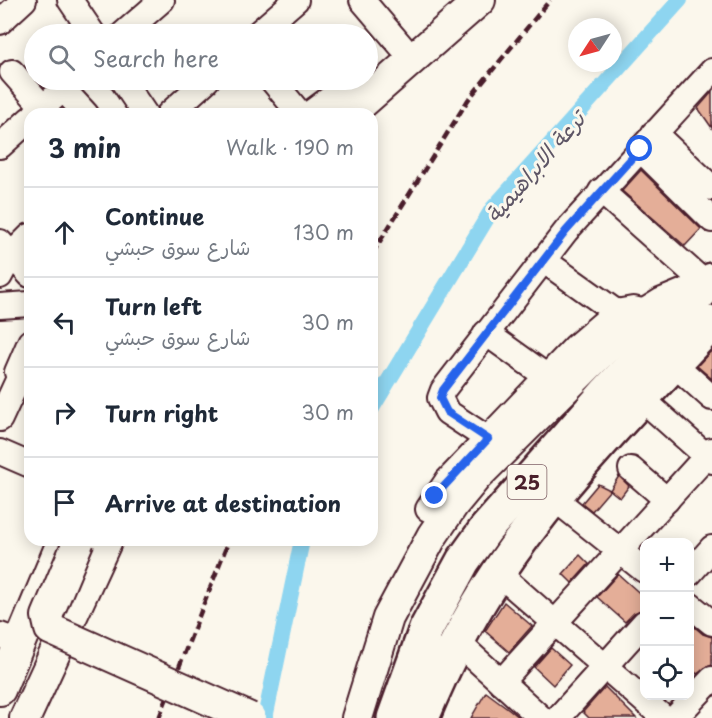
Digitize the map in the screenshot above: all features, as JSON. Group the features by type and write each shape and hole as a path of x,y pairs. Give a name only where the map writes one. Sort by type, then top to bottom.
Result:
{"highway":[{"name":"25","path":"422,718 456,641 498,573 555,499 710,283"},
{"name":"25","path":"394,718 426,629 463,561 492,521 626,400 674,364 712,323"}],"main road":[{"path":"378,66 460,6 480,0"},
{"path":"378,87 460,6"},
{"path":"322,108 346,90"},
{"path":"356,108 374,90"},
{"path":"357,718 388,618 430,522 646,312 710,283"},
{"path":"0,688 8,647 60,546"},
{"path":"76,546 47,616 50,629 250,718"},
{"path":"25,718 104,546"}],"street":[{"path":"0,22 24,0"},
{"path":"70,0 86,24"},
{"path":"134,24 162,0"},
{"path":"362,0 402,47"},
{"path":"268,24 291,2"},
{"path":"488,439 447,412 440,398 486,333 601,191 712,70"},
{"path":"12,72 33,108"},
{"path":"42,108 62,90"},
{"path":"72,90 83,108"},
{"path":"129,90 141,108"},
{"path":"176,108 196,90"},
{"path":"280,90 295,108"},
{"path":"0,146 24,124"},
{"path":"647,141 712,188"},
{"path":"647,141 712,220"},
{"path":"601,191 710,283"},
{"path":"6,248 24,239"},
{"path":"6,248 24,268"},
{"path":"0,276 6,248"},
{"path":"543,261 616,312"},
{"path":"0,306 24,304"},
{"path":"430,522 447,481 546,375 616,312 633,309 646,312"},
{"path":"486,333 546,375"},
{"path":"0,419 24,359"},
{"path":"674,364 712,398"},
{"path":"501,682 710,456 626,400"},
{"path":"0,452 24,462"},
{"path":"631,469 667,500"},
{"path":"555,499 640,566"},
{"path":"694,568 712,548"},
{"path":"498,573 663,718"},
{"path":"694,609 712,623"},
{"path":"558,718 640,628"},
{"path":"456,641 541,718"},
{"path":"675,718 702,680"}],"building":[{"path":"712,92 712,128 698,108"},
{"path":"641,170 701,229 685,246 622,191"},
{"path":"712,350 712,379 697,366"},
{"path":"619,476 629,486 620,498 610,490"},
{"path":"598,484 610,490 592,511 582,503"},
{"path":"580,555 589,564 572,583 563,574"},
{"path":"618,574 640,594 640,611 634,613 625,622 597,597"},
{"path":"504,602 532,626 509,652 485,631"},
{"path":"694,626 703,634 712,637 712,665 697,674 694,671"},
{"path":"551,648 570,665 553,685 534,667"},
{"path":"605,687 636,718 589,718 583,712"},
{"path":"486,692 509,709 520,718 471,718"}],"waterway":[{"name":"ترعة الابراهيمية","path":"378,398 493,208 680,0"},
{"name":"ترعة الابراهيمية","path":"265,718 301,546"}],"railway":[{"path":"378,244 468,100 550,0"},
{"path":"159,718 227,546"}],"route":[{"path":"435,496 488,439 447,412 440,398 443,390 566,231 640,149"}]}
